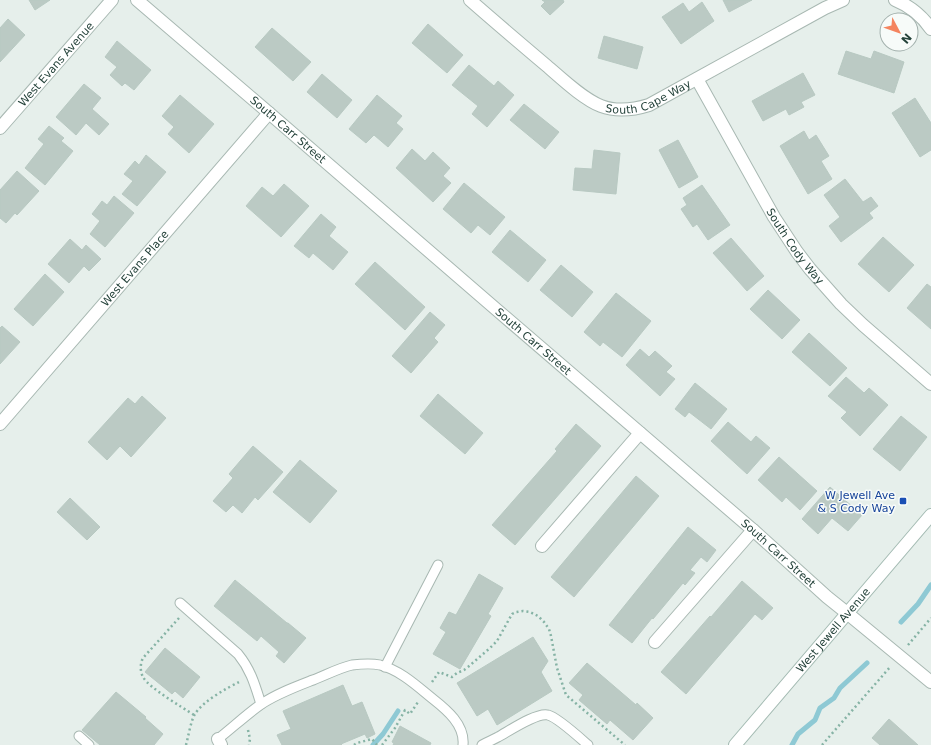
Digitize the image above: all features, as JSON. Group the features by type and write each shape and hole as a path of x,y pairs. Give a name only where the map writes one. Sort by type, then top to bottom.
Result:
{"street":[{"name":"West Evans Avenue","path":"0,128 112,0"},
{"name":"South Carr Street","path":"137,0 753,530 811,583 931,682"},
{"name":"South Cape Way","path":"470,0 568,84 601,106 625,110 649,105 825,8 843,0"},
{"path":"895,0 915,11 931,29"},
{"name":"South Cody Way","path":"697,79 774,217 810,269 863,325 931,384"},
{"name":"West Evans Place","path":"0,424 269,113"},
{"path":"542,546 640,433"},
{"name":"West Jewell Avenue","path":"735,745 931,515"},
{"path":"655,642 753,530"}],"lane":[{"path":"385,667 438,565"},
{"path":"183,606 238,654 245,662 261,704"},
{"path":"219,742 242,719 261,704 278,694 353,665 379,664 405,677 448,712 456,721 463,734 463,745"},
{"path":"482,745 542,714 549,715 556,719 588,745"},
{"path":"79,736 89,745"}],"path":[{"path":"183,606 143,658 141,670 147,682 194,715"},
{"path":"382,745 396,728 405,710 410,714 439,672 452,677 464,670 490,648 497,640 512,614 523,611 530,612 538,616 549,629 557,668 566,695 624,745"},
{"path":"822,745 931,618"},
{"path":"186,745 194,715 203,704 228,687 251,675"},
{"path":"354,745 372,739 377,745"}],"building":[{"path":"29,0 50,0 35,10"},
{"path":"542,0 563,0 564,2 550,15 541,6 545,2"},
{"path":"723,0 752,0 729,12"},
{"path":"702,2 714,21 681,44 662,17 683,3 689,12"},
{"path":"8,19 25,35 0,62 0,28"},
{"path":"428,24 463,55 447,73 412,43"},
{"path":"272,28 311,62 293,81 255,47"},
{"path":"604,36 643,47 637,69 598,58"},
{"path":"117,41 151,70 134,90 125,83 122,86 110,75 117,67 105,57"},
{"path":"846,51 871,59 874,51 904,62 894,93 838,74"},
{"path":"469,65 494,86 498,81 514,95 487,127 472,114 478,106 452,85"},
{"path":"803,73 815,95 801,102 804,107 789,115 786,109 763,121 752,101"},
{"path":"322,74 352,100 337,118 307,92"},
{"path":"84,84 101,98 92,109 109,124 99,135 86,123 76,135 56,117"},
{"path":"180,95 214,124 189,153 168,134 174,127 162,116"},
{"path":"377,95 402,116 396,123 403,129 388,147 374,135 366,143 349,129"},
{"path":"915,98 931,123 931,150 920,157 892,113"},
{"path":"524,104 559,132 545,149 510,120"},
{"path":"49,126 64,138 61,141 73,151 45,185 25,168 44,144 38,139"},
{"path":"804,131 809,140 816,135 829,156 821,161 832,179 808,194 780,146"},
{"path":"678,140 698,177 679,188 659,150"},
{"path":"412,149 425,161 433,152 450,168 443,176 451,183 433,202 396,168"},
{"path":"594,150 620,153 616,194 573,190 575,168 592,169"},
{"path":"146,155 166,172 137,206 122,194 133,181 124,174 135,161 139,165"},
{"path":"17,171 39,191 17,215 15,213 6,223 0,218 0,190"},
{"path":"845,179 863,202 871,197 878,206 869,213 873,218 841,242 829,226 840,217 824,195"},
{"path":"464,183 505,217 490,235 478,225 471,233 443,209"},
{"path":"284,184 309,206 281,237 246,206 262,187 273,196"},
{"path":"702,185 730,225 708,240 697,224 693,227 681,209 687,205 683,198"},
{"path":"114,196 134,213 105,247 90,234 100,221 92,214 102,201 107,205"},
{"path":"321,214 336,227 329,236 348,252 333,270 313,253 309,258 294,246"},
{"path":"510,230 546,260 528,282 492,252"},
{"path":"883,237 914,265 889,292 858,264"},
{"path":"731,238 764,276 747,291 713,253"},
{"path":"70,239 82,250 86,245 101,259 89,271 84,266 69,283 48,264"},
{"path":"375,262 425,307 405,330 355,284"},
{"path":"561,265 593,292 572,317 540,290"},
{"path":"45,274 64,292 33,326 14,309"},
{"path":"927,284 931,287 931,329 907,308"},
{"path":"768,290 800,320 782,339 750,309"},
{"path":"616,293 651,321 622,357 603,342 600,346 584,332"},
{"path":"430,312 445,325 434,338 438,342 411,373 392,356"},
{"path":"2,326 20,342 0,364 0,328"},
{"path":"809,333 847,368 830,386 792,352"},
{"path":"640,349 649,357 655,351 672,366 666,372 675,379 660,396 626,365"},
{"path":"846,377 864,393 869,388 888,405 860,436 841,418 847,412 828,396"},
{"path":"695,383 727,409 711,429 689,412 685,417 675,409"},
{"path":"438,394 483,433 465,454 420,416"},
{"path":"142,396 166,418 131,457 120,446 107,460 88,442 128,398 135,404"},
{"path":"901,416 927,437 900,471 873,449"},
{"path":"728,422 751,442 756,436 770,448 747,474 711,441"},
{"path":"576,424 601,446 515,545 492,525 557,451 555,449"},
{"path":"253,446 283,472 258,500 255,497 242,513 233,505 226,512 213,501 233,478 229,474"},
{"path":"779,457 817,491 800,510 786,497 782,502 758,480"},
{"path":"300,460 337,491 310,523 273,492"},
{"path":"636,476 659,496 574,597 551,577"},
{"path":"830,487 862,515 848,531 832,518 818,534 802,519"},
{"path":"70,498 100,527 87,540 57,512"},
{"path":"688,527 716,550 707,562 701,557 690,570 695,573 685,585 683,583 632,643 609,625"},
{"path":"479,574 503,588 488,614 491,616 460,669 433,654 446,632 440,628 449,612 456,615"},
{"path":"235,580 306,638 284,663 276,656 279,652 261,636 257,641 214,606"},
{"path":"742,581 773,608 762,620 755,614 686,694 661,672"},
{"path":"533,637 548,661 541,672 552,691 497,725 488,709 477,716 457,683"},
{"path":"165,648 200,677 183,698 175,691 172,694 145,672"},
{"path":"587,663 636,705 637,703 653,718 633,740 610,720 607,724 579,700 583,695 569,683"},
{"path":"343,685 352,706 362,702 375,734 367,738 365,734 341,744 342,745 282,745 277,735 291,729 283,711"},
{"path":"116,692 146,717 145,718 163,734 154,745 100,745 82,730"},
{"path":"889,719 918,745 880,745 872,738"},
{"path":"400,726 431,743 430,745 393,745 394,743 392,742"}],"waterway":[{"path":"901,622 918,604 931,585"},
{"path":"792,745 798,734 815,720 820,708 834,698 840,688 867,663"},
{"path":"373,745 383,734 398,711"}],"place":[{"name":"W Jewell Ave & S Cody Way","path":"903,501"}]}
